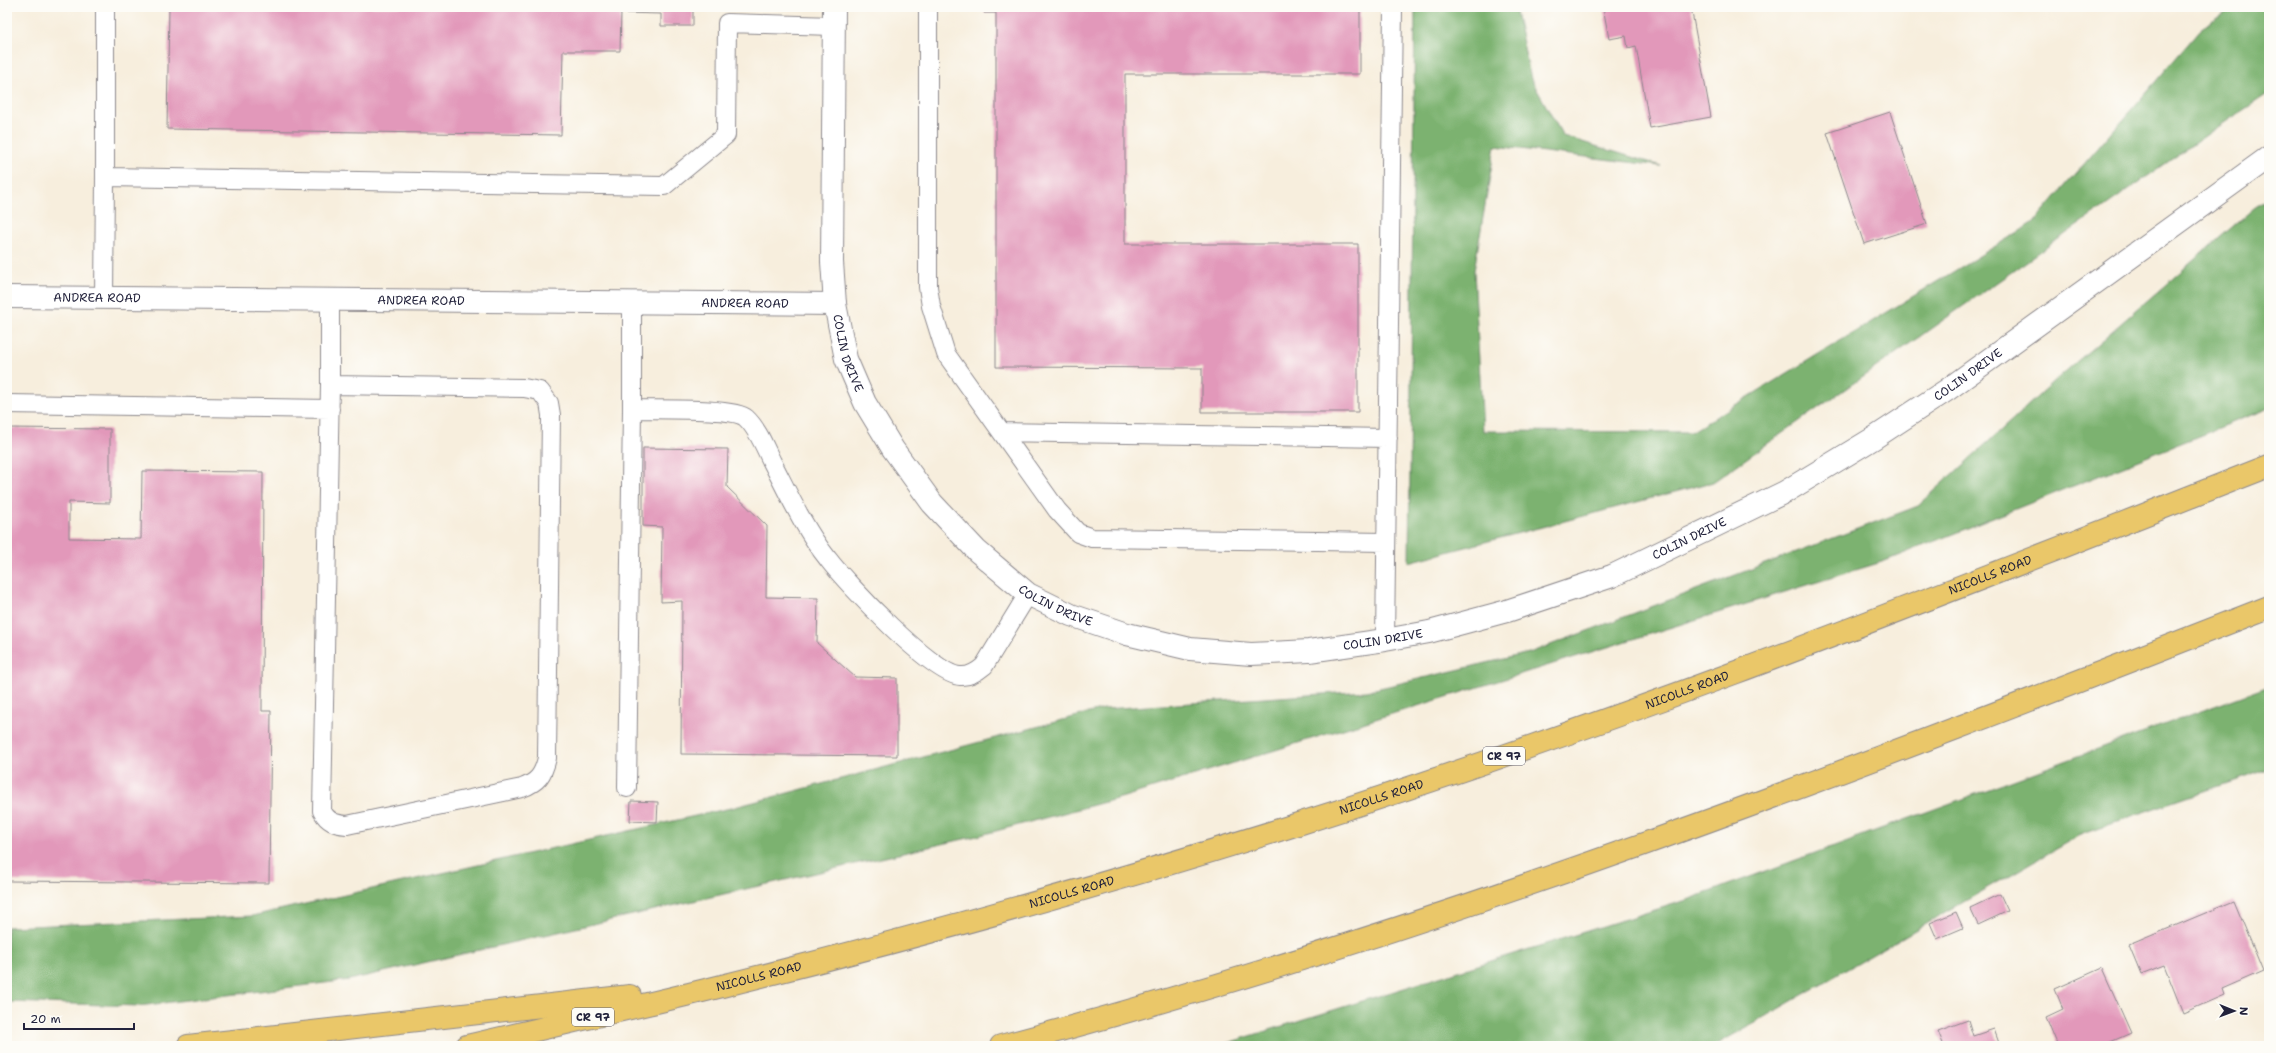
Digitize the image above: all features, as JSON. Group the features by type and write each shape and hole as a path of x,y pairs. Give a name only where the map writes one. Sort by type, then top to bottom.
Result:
{"highway":[{"name":"NICOLLS ROAD","path":"467,1046 719,987 1100,884 1295,825 1486,762 1673,696 1863,625 2269,466"},
{"path":"1001,1046 1208,990 1394,931 1586,866 1957,729 2269,607"},
{"path":"188,1046 496,1010 719,987"}],"street":[{"name":"COLIN DRIVE","path":"834,16 832,262 835,304 846,359 865,403 893,449 932,503 977,552 1028,594 1071,615 1127,634 1190,649 1250,654 1309,651 1385,640 1429,632 1507,611 1612,576 1785,492 1947,390 2269,157"},
{"name":"ANDREA ROAD","path":"7,297 330,301 835,304"}],"lane":[{"path":"104,298 105,7"},
{"path":"928,7 928,286 930,306 946,354 1057,510 1078,533 1092,538 1386,542"},
{"path":"1385,640 1393,7"},
{"path":"105,177 664,186 726,135 727,23 834,16"},
{"path":"330,301 330,385 330,409 322,811 326,819 334,824 347,825 522,788 536,782 543,773 547,758 551,415 549,403 540,391 524,388 330,385"},
{"path":"627,788 632,302"},
{"path":"7,404 330,409"},
{"path":"632,409 726,412 745,417 757,433 796,508 827,559 860,595 929,661 944,672 960,676 976,673 984,666 1028,594"},
{"path":"1002,432 1388,438"}],"green space":[{"path":"1415,7 1515,7 1531,79 1563,136 1661,166 1495,146 1474,271 1483,431 1691,432 2033,223 2201,29 2233,7 2269,7 2269,93 2212,131 1713,482 1409,562"},
{"path":"2269,198 2269,408 1885,561 1124,797 977,836 349,980 139,1006 7,1002 7,927 252,916 735,807 1104,709 1367,691 1529,653 1918,506 2059,377 2254,208"},
{"path":"2269,686 2269,769 2085,832 1714,1046 1218,1046 1690,899"}],"building":[{"path":"169,7 693,7 693,26 661,26 661,14 621,13 620,51 563,51 561,135 167,129"},
{"path":"984,7 1360,7 1360,74 1125,74 1125,244 1358,244 1358,412 1202,412 1202,368 996,367 996,13 984,13"},
{"path":"1603,7 1691,7 1711,117 1650,128 1636,46 1628,48 1626,36 1609,39"},
{"path":"1890,112 1927,224 1864,244 1827,133"},
{"path":"7,428 110,429 110,503 69,502 69,538 141,539 142,471 263,472 262,711 271,711 269,883 7,881"},
{"path":"643,448 728,449 727,487 767,526 766,597 818,598 817,643 855,677 897,678 897,756 681,754 682,601 661,602 662,527 643,526"},
{"path":"631,801 658,802 657,822 630,821"},
{"path":"2000,894 2008,911 1978,925 1970,908"},
{"path":"2234,901 2263,971 2222,989 2224,995 2183,1013 2164,965 2141,974 2129,945"},
{"path":"1956,912 1963,928 1937,939 1930,923"},
{"path":"2102,968 2131,1033 2101,1046 2058,1046 2046,1017 2063,1009 2055,989"},
{"path":"1968,1020 1973,1036 1994,1029 2000,1046 1944,1046 1938,1031"}]}
